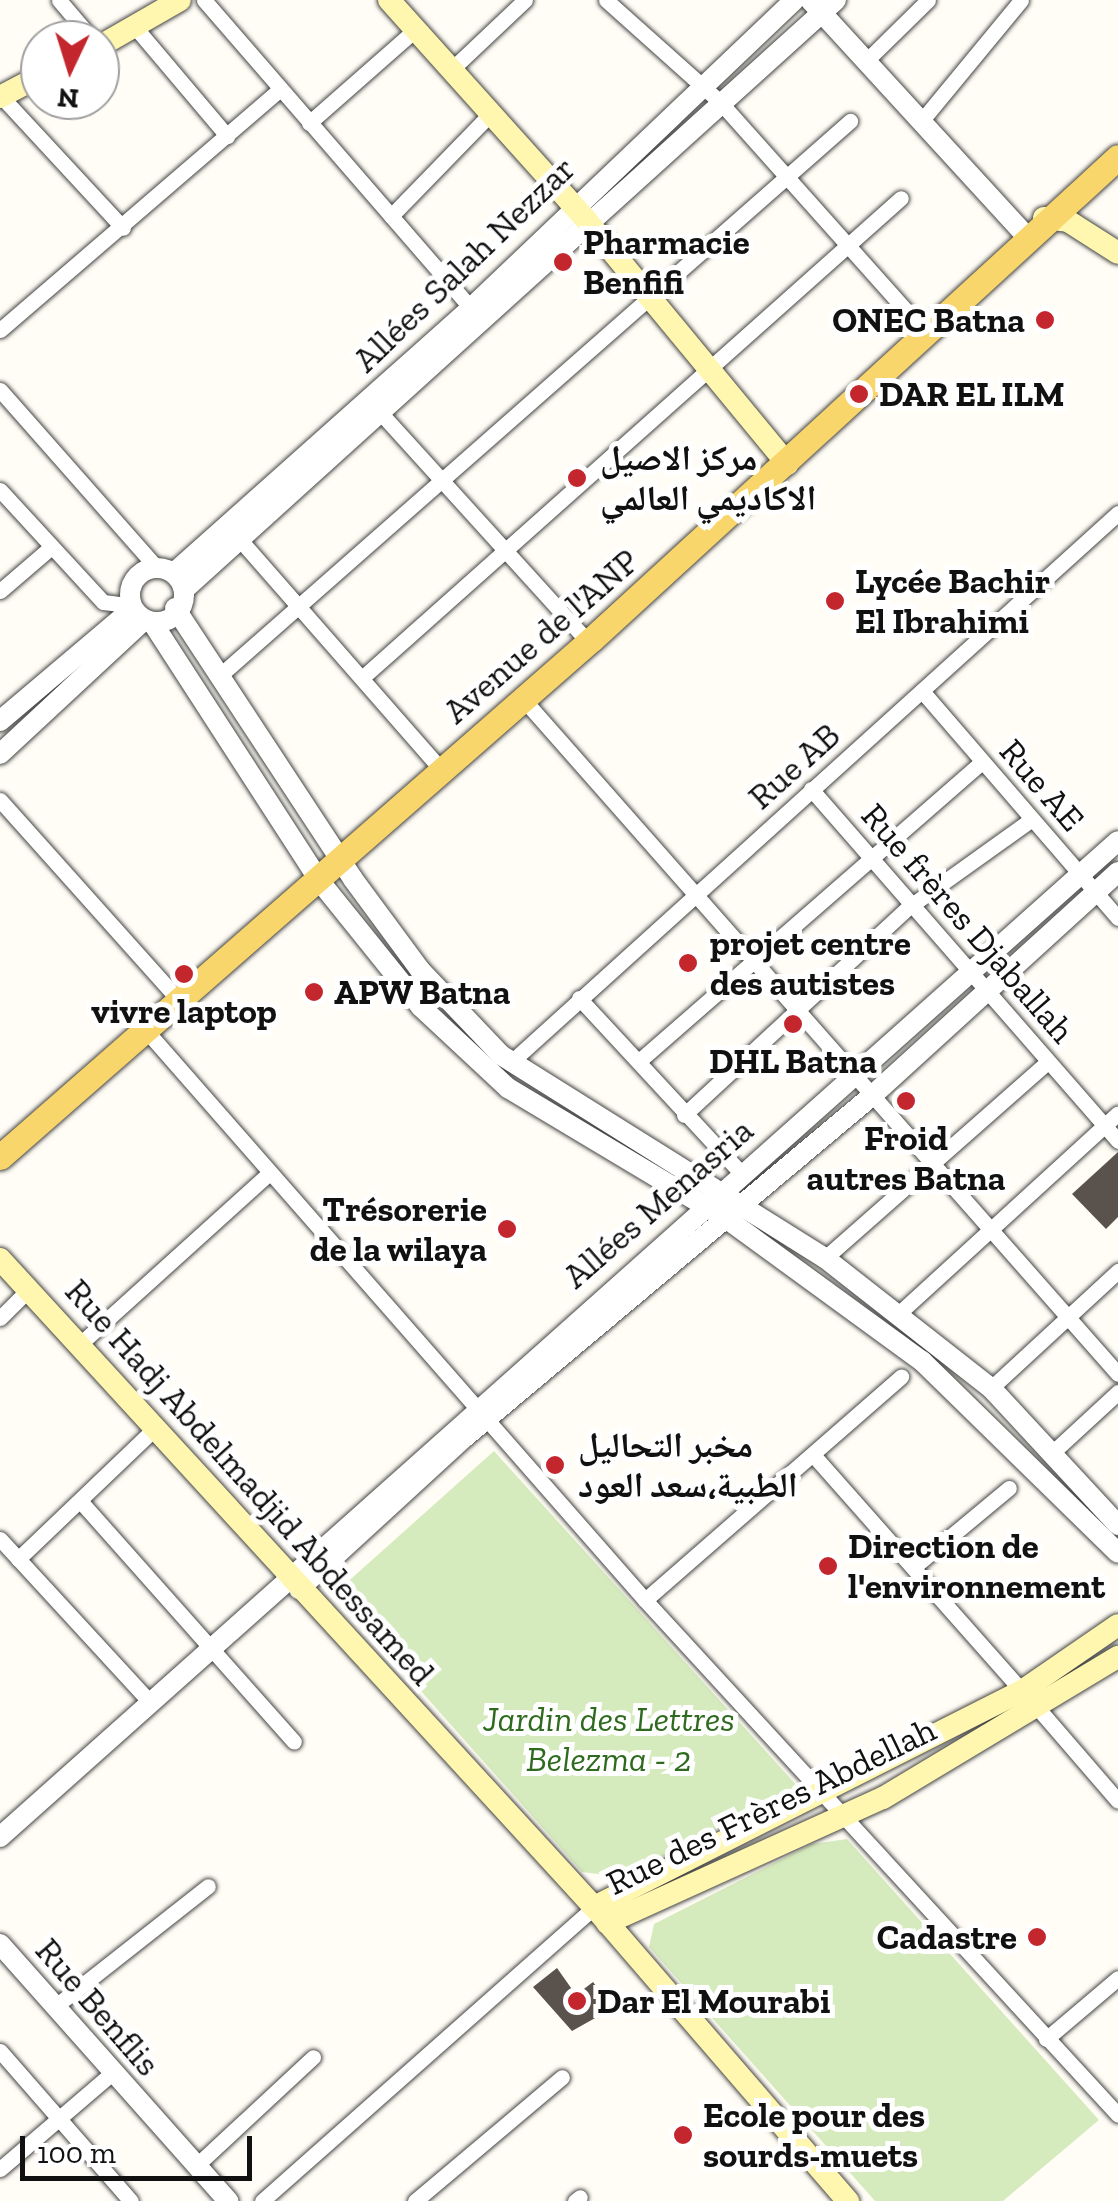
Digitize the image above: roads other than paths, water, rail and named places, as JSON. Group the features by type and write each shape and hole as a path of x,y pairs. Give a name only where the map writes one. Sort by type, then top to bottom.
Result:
{"main road":[{"path":"120,35 180,0"},
{"path":"389,0 580,213 646,298 787,464"},
{"name":"Avenue de l'ANP","path":"0,1156 143,1026 341,861 441,769 524,700 787,464 1035,227 1118,158"},
{"path":"1035,227 1068,221 1118,253"},
{"name":"Rue Hadj Abdelmadjid Abdessamed","path":"0,1258 600,1915 848,2201"},
{"name":"Rue des Frères Abdellah","path":"600,1915 882,1798 1029,1699 1118,1626"},
{"name":"Rue des Frères Abdellah","path":"600,1915 821,1793 1118,1657"}],"street":[{"path":"59,0 76,20"},
{"path":"204,0 476,313 378,410 234,534 441,769"},
{"path":"453,68 525,0"},
{"name":"Allées Salah Nezzar","path":"174,576 234,534 476,313 794,0"},
{"path":"868,59 928,0"},
{"path":"923,119 1021,0"},
{"path":"609,1 700,90 721,103 926,333"},
{"path":"580,213 721,103 823,4 923,119 1035,227"},
{"path":"135,27 227,136"},
{"path":"309,123 415,30"},
{"path":"0,330 280,89"},
{"path":"0,96 123,228"},
{"path":"391,216 491,113"},
{"path":"218,677 302,610 443,478 850,121"},
{"path":"363,678 506,546 901,198"},
{"path":"0,390 174,576 175,608 218,677 341,861 420,970 510,1064 710,1198"},
{"path":"378,410 506,546 588,642"},
{"path":"0,490 103,602 139,614 175,608"},
{"name":"Rue AB","path":"510,1064 1118,513"},
{"path":"0,591 50,548"},
{"path":"174,576 132,586 139,614 252,770 318,879 420,1008 508,1088 825,1258 991,1388 1115,1516"},
{"path":"0,722 139,614"},
{"path":"0,754 139,614"},
{"name":"Rue AE","path":"922,691 1118,918"},
{"path":"524,700 1118,1374"},
{"path":"252,770 273,760"},
{"path":"638,1061 750,956 982,762"},
{"name":"Rue frères Djaballah","path":"812,790 870,852 909,907 968,975 1118,1142"},
{"path":"0,800 177,998"},
{"path":"684,1115 795,1008 909,907 1032,819"},
{"name":"Allées Menasria","path":"0,1837 209,1646 294,1583 710,1198 1118,841"},
{"name":"Allées Menasria","path":"482,1413 734,1212 874,1094 983,990 1118,872"},
{"path":"579,998 740,1172"},
{"path":"143,1026 266,1176 482,1413 645,1600 1118,2114"},
{"path":"825,1258 1047,1062"},
{"path":"896,1316 1118,1113"},
{"path":"80,1344 266,1176"},
{"path":"734,1212 922,1360 1118,1552"},
{"path":"991,1388 1118,1270"},
{"path":"0,1318 27,1291"},
{"path":"645,1600 815,1458 901,1377"},
{"path":"1052,1453 1118,1392"},
{"path":"18,1558 82,1502 155,1428"},
{"path":"815,1458 915,1566 1118,1801"},
{"path":"915,1566 1010,1488"},
{"path":"82,1502 294,1742"},
{"path":"0,1539 147,1705"},
{"path":"57,2005 208,1886"},
{"path":"262,2201 527,1964 600,1915"},
{"name":"Rue Benflis","path":"0,1944 57,2005 111,2074 198,2164 228,2201"},
{"path":"1046,2039 1118,1978"},
{"path":"0,2051 130,2201"},
{"path":"198,2164 313,2057"},
{"path":"0,2169 111,2074"},
{"path":"415,2201 562,2077"}],"place":[{"name":"Pharmacie Benfifi","path":"563,262"},
{"name":"ONEC Batna","path":"1045,320"},
{"name":"DAR EL ILM","path":"859,394"},
{"name":"مركز الاصيل الاكاديمي العالمي","path":"577,478"},
{"name":"Lycée Bachir El Ibrahimi","path":"835,601"},
{"name":"projet centre des autistes","path":"688,963"},
{"name":"vivre laptop","path":"184,974"},
{"name":"APW Batna","path":"314,992"},
{"name":"DHL Batna","path":"793,1024"},
{"name":"Froid autres Batna","path":"906,1101"},
{"name":"Trésorerie de la wilaya","path":"507,1229"},
{"name":"مخبر التحاليل الطبية،سعد العود","path":"555,1465"},
{"name":"Direction de l'environnement","path":"828,1566"},
{"name":"Cadastre","path":"1037,1937"},
{"name":"Dar El Mourabi","path":"577,2001"},
{"name":"Ecole pour des sourds-muets","path":"683,2135"}],"park label":[{"name":"Jardin des Lettres Belezma - 2","path":"609,1739"}]}
